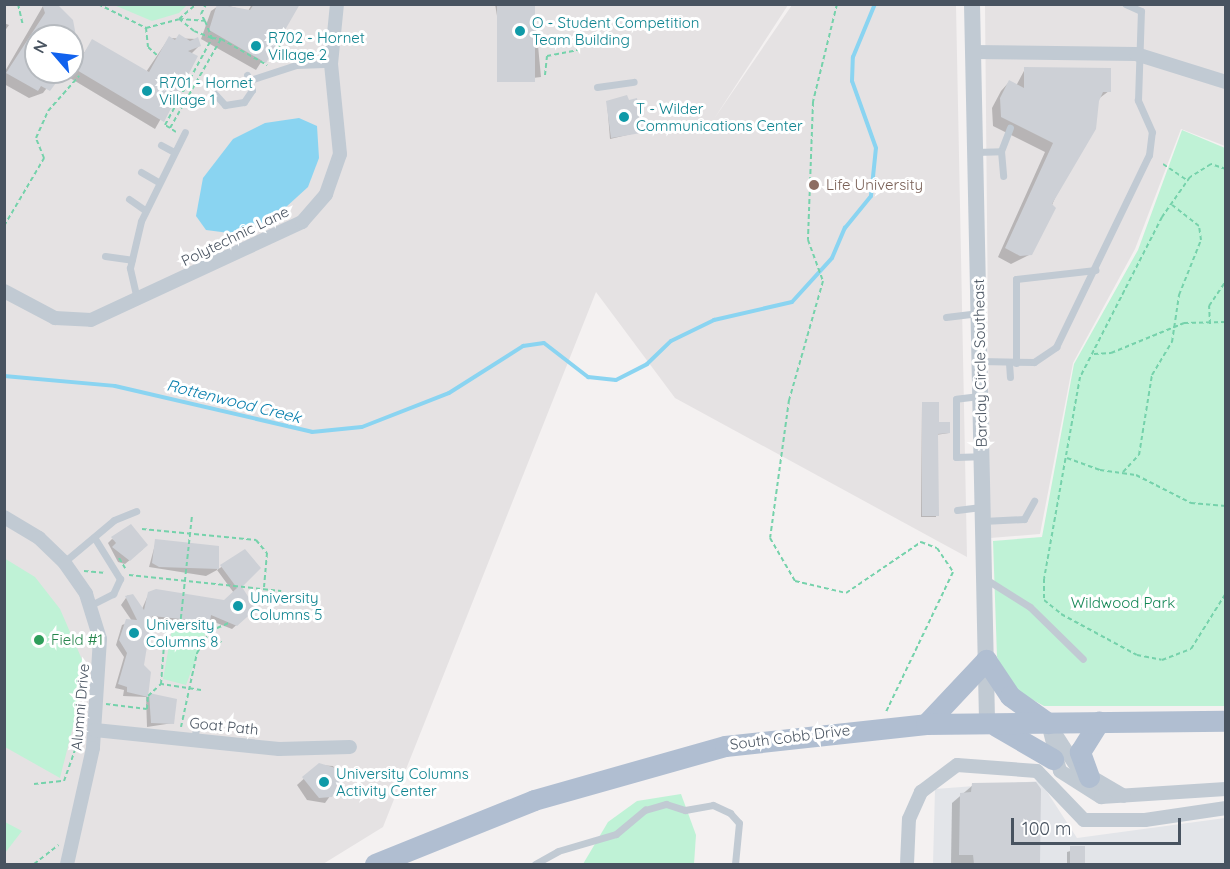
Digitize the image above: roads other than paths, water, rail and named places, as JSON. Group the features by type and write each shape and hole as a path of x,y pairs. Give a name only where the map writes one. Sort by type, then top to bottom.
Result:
{"main road":[{"path":"926,724 986,660 1010,696 1048,723"},
{"path":"1089,777 1080,753 1099,721"},
{"name":"South Cobb Drive","path":"375,864 495,814 650,764 725,746 879,727 926,724 1226,721"},
{"path":"987,722 1053,759"}],"street":[{"name":"Polytechnic Lane","path":"6,292 70,321 98,318 138,302 292,229 319,204 340,154 331,64 337,4"},
{"name":"Barclay Circle Southeast","path":"972,4 987,722"},
{"path":"973,52 1136,54 1226,82"},
{"name":"Alumni Drive","path":"4,517 39,538 69,568 90,605 100,639 104,700 96,724 67,864"},
{"path":"1048,723 1053,759 1083,789 1109,799 1226,789"},
{"path":"1048,723 1071,762 1089,777 1128,797"},
{"name":"Goat Path","path":"96,724 194,740 290,749 350,747"},
{"path":"907,864 909,819 921,792 957,765 1037,771 1084,820 1145,819 1226,808"}],"lane":[{"path":"980,361 1034,362 1056,347 1149,155 1152,132 1138,100 1136,54 1141,11 1125,4"},
{"path":"215,94 225,105 240,105 250,95 249,78 296,65 331,64"},
{"path":"597,87 634,82"},
{"path":"1003,176 1001,151 1010,128"},
{"path":"138,302 132,260 145,210 184,134"},
{"path":"161,145 174,152"},
{"path":"976,153 1001,151"},
{"path":"141,172 158,182"},
{"path":"129,199 145,210"},
{"path":"105,256 132,260"},
{"path":"1010,377 1016,279 1095,270"},
{"path":"946,317 979,313"},
{"path":"981,396 956,399 956,457 982,456"},
{"path":"957,510 1024,519 1034,501"},
{"path":"69,568 94,537 136,511"},
{"path":"90,605 113,594 124,575 94,537"},
{"path":"984,578 1030,607 1083,659"},
{"path":"194,740 197,723"},
{"path":"535,864 558,851 616,834 645,810 666,804 685,810 712,805 730,813 739,823 735,864"}],"water":[{"path":"299,118 317,126 319,158 308,187 274,218 237,234 206,230 196,216 203,178 233,139 265,123"}],"waterway":[{"name":"Rottenwood Creek","path":"4,376 115,386 312,432 362,427 449,393 523,346 544,343 588,377 616,380 647,364 671,341 714,320 792,302 832,258 845,228 871,196 876,148 852,81 853,57 875,4"}],"place":[{"name":"O - Student Competition Team Building","path":"520,31"},
{"name":"R702 - Hornet Village 2","path":"256,46"},
{"name":"R701 - Hornet Village 1","path":"147,91"},
{"name":"T - Wilder Communications Center","path":"624,117"},
{"name":"Life University","path":"814,185"},
{"name":"University Columns 5","path":"238,606"},
{"name":"University Columns 8","path":"134,633"},
{"name":"Field #1","path":"39,640"},
{"name":"University Columns Activity Center","path":"324,782"}],"park label":[{"name":"Wildwood Park","path":"1123,603"}]}
